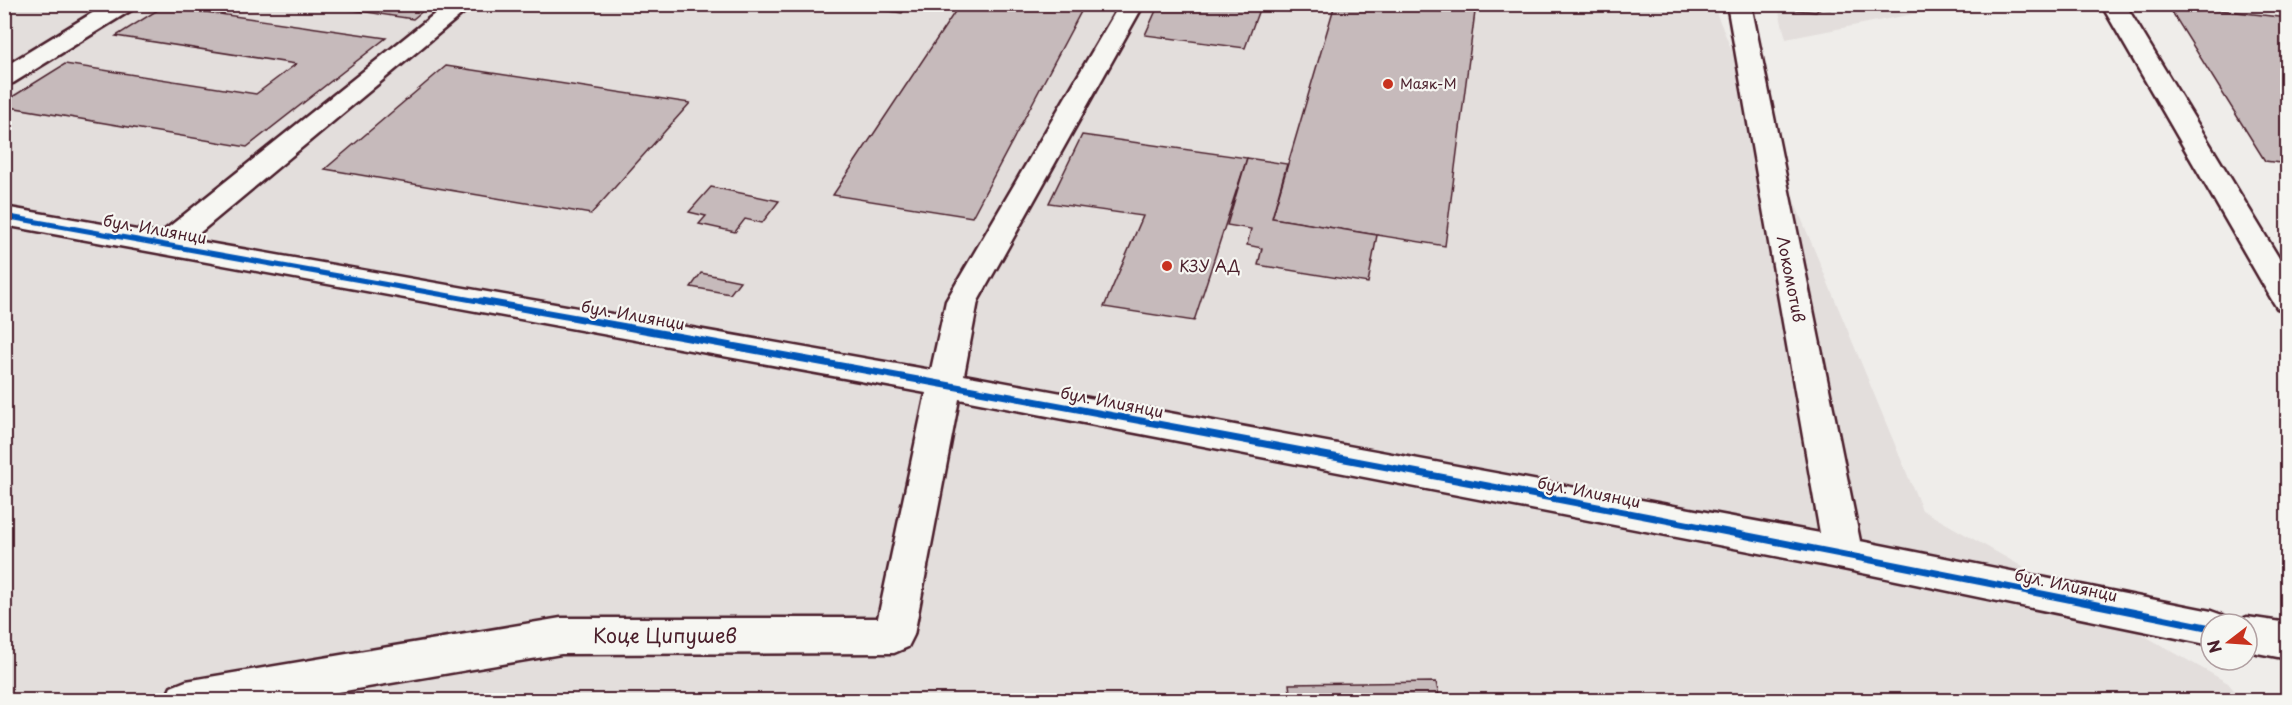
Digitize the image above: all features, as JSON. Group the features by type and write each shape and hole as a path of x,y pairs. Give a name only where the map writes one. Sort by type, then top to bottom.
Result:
{"street":[{"path":"4,78 125,4"},
{"path":"166,245 462,4"},
{"path":"944,384 962,301 1132,4"},
{"name":"Локомотив","path":"1738,4 1843,553"},
{"path":"2113,4 2274,257 2288,300"},
{"name":"бул. Илиянци","path":"4,216 944,384 1843,553 2199,626"},
{"name":"Коце Ципушев","path":"186,700 561,636 894,635 944,384"},
{"path":"2259,636 2288,641"}],"shaded area":[{"path":"1777,4 1959,5 1786,39"},
{"path":"4,5 1713,5 1922,510 2199,667 2199,672 2209,672 2228,683 2242,700 5,700"}],"building":[{"path":"313,4 431,4 413,19"},
{"path":"841,4 909,4 902,13"},
{"path":"960,4 1085,4 972,217 833,195"},
{"path":"1159,4 1261,4 1245,48 1145,35"},
{"name":"Маяк-М","path":"1335,4 1476,4 1445,246 1272,218"},
{"path":"1828,4 1830,9 1820,8 1816,12 1785,9 1780,5"},
{"path":"2167,4 2288,18 2288,164 2265,161"},
{"path":"164,6 386,38 247,147 4,106 4,102 65,64 256,94 296,64 116,36"},
{"path":"446,66 690,103 591,214 325,169"},
{"name":"КЗУ АД","path":"1082,135 1247,158 1194,321 1104,307 1143,216 1049,203"},
{"path":"1247,158 1287,164 1272,218 1377,235 1368,283 1258,265 1262,248 1247,245 1251,229 1227,225"},
{"path":"711,187 779,201 762,223 745,219 735,232 699,224 706,216 689,212"},
{"path":"701,273 740,281 730,294 691,287"},
{"path":"1436,682 1440,700 1291,700 1289,684"}],"cycle path":[{"path":"4,216 944,384 1843,553 2199,626"}],"place":[{"name":"Маяк-М","path":"1388,84"},
{"name":"КЗУ АД","path":"1167,266"}]}
